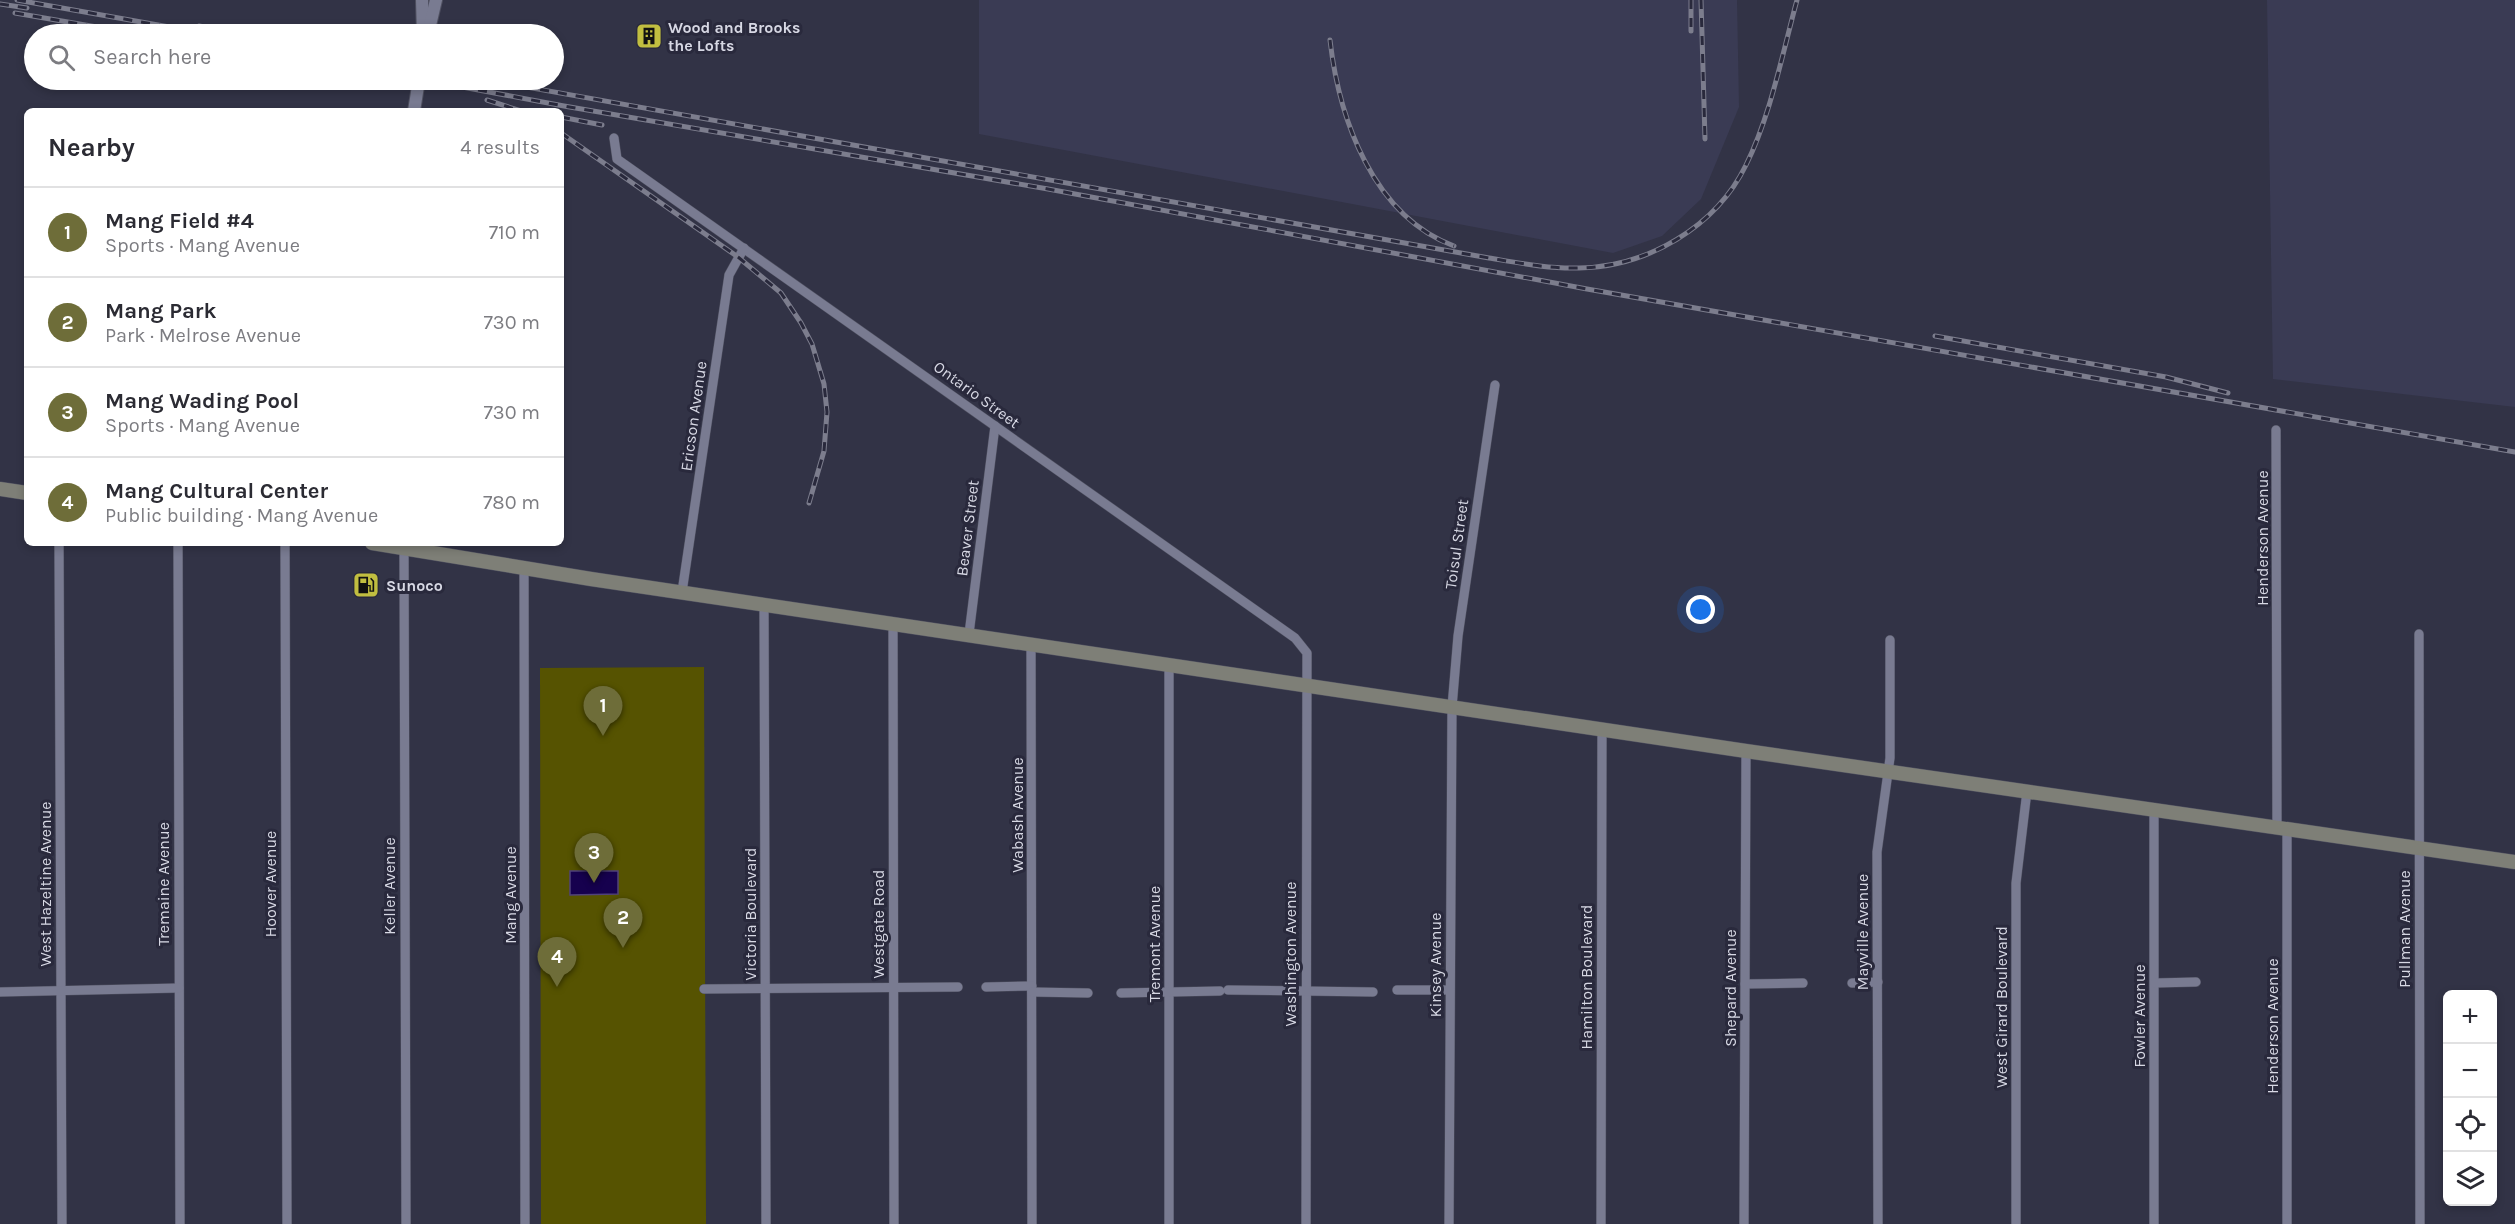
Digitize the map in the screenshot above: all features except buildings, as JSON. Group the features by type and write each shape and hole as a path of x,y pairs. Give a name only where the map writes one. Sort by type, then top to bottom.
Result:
{"main road":[{"path":"0,489 24,493"},
{"path":"391,546 1602,730 2515,862"}],"street":[{"path":"422,0 424,24"},
{"path":"428,24 436,0"},
{"path":"414,108 417,90"},
{"name":"Ontario Street","path":"614,138 618,159 1295,638 1307,653 1305,685"},
{"name":"Ericson Avenue","path":"682,592 729,275 744,248"},
{"name":"Toisul Street","path":"1452,707 1458,636 1495,385"},
{"name":"Beaver Street","path":"969,634 995,426"},
{"name":"Henderson Avenue","path":"2277,430 2287,1224"},
{"name":"West Hazeltine Avenue","path":"59,546 62,1224"},
{"name":"Tremaine Avenue","path":"178,546 180,1224"},
{"name":"Hoover Avenue","path":"285,546 287,1224"},
{"name":"Keller Avenue","path":"404,548 406,1224"},
{"name":"Mang Avenue","path":"524,566 525,1224"},
{"name":"Victoria Boulevard","path":"764,604 766,1224"},
{"name":"Westgate Road","path":"893,623 894,1224"},
{"name":"Pullman Avenue","path":"2420,634 2420,1224"},
{"name":"Mayville Avenue","path":"1878,1224 1877,852 1888,771 1890,640"},
{"name":"Wabash Avenue","path":"1031,644 1032,1224"},
{"name":"Tremont Avenue","path":"1169,664 1169,1224"},
{"name":"Washington Avenue","path":"1305,685 1306,1224"},
{"name":"Kinsey Avenue","path":"1449,1224 1452,707"},
{"name":"Hamilton Boulevard","path":"1601,1224 1602,730"},
{"name":"Shepard Avenue","path":"1744,1224 1746,751"},
{"name":"West Girard Boulevard","path":"2016,1224 2016,883 2027,791"},
{"name":"Fowler Avenue","path":"2154,808 2154,1224"},
{"path":"1852,982 1878,982"},
{"path":"2154,983 2196,982"},
{"path":"1745,984 1803,983"},
{"path":"704,989 958,987"},
{"path":"986,987 1088,993"},
{"path":"0,992 179,988"},
{"path":"1121,993 1224,990 1373,992"},
{"path":"1397,990 1449,990"}],"shaded area":[{"path":"979,0 1737,0 1739,107 1701,199 1662,236 1613,253 979,134"},
{"path":"2267,0 2515,0 2515,407 2273,379"},
{"path":"704,667 706,1224 541,1224 540,668"},
{"path":"570,871 618,871 618,894 570,895"}],"railway":[{"path":"17,0 153,24"},
{"path":"1691,0 1691,31"},
{"path":"1701,0 1705,139"},
{"path":"543,90 1523,264 1579,268 1604,266 1654,251 1698,225 1717,207 1733,187 1755,146 1775,84 1797,0"},
{"path":"0,4 27,8"},
{"path":"15,13 79,24"},
{"path":"1330,40 1342,101 1365,161 1382,188 1402,212 1426,232 1454,246"},
{"path":"478,90 1048,189 1587,289 2515,452"},
{"path":"487,100 512,108"},
{"path":"564,118 602,125"},
{"path":"564,135 738,257 781,293 801,323 812,344 824,384 827,412 824,451 809,503"},
{"path":"1935,336 2166,377 2228,393"}],"place":[{"name":"Wood and Brooks the Lofts","path":"649,36"},
{"name":"Sunoco","path":"366,585"},
{"name":"Mang Field #4","path":"603,736"},
{"name":"Mang Wading Pool","path":"594,883"},
{"name":"Mang Park","path":"623,948"},
{"name":"Mang Cultural Center","path":"557,987"}]}
